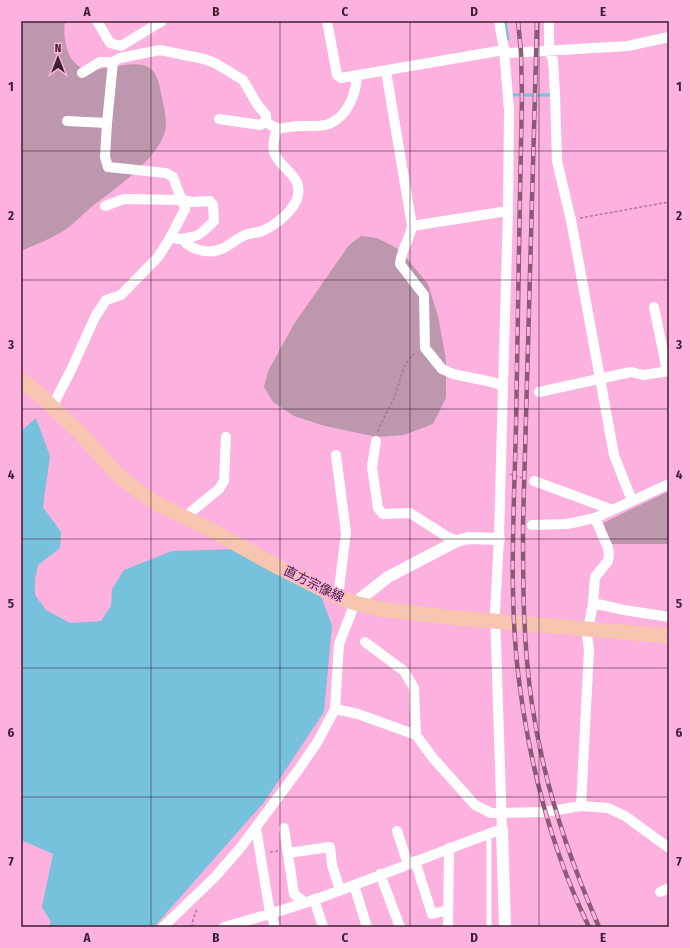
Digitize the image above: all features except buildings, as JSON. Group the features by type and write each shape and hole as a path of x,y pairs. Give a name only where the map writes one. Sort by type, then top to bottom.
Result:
{"main road":[{"name":"直方宗像線","path":"21,380 44,398 79,432 116,474 138,491 161,506 338,597 379,609 447,617 669,636"}],"street":[{"path":"97,21 110,43 121,46 162,21"},
{"path":"327,21 337,75 341,78 504,50 509,53 628,46 669,37"},
{"path":"499,21 504,50 509,110 508,212 501,472 495,612 505,927"},
{"path":"549,21 549,50 553,60 557,161 571,220 614,455 632,501"},
{"path":"82,72 100,62 113,62 120,58 160,50 204,59 215,63 243,80 257,104 266,115 266,122"},
{"path":"52,407 72,368 95,317 106,300 121,295 158,257 170,240 185,209 173,178 166,173 108,167 105,158 113,62"},
{"path":"386,71 412,226 400,264 424,295 425,348 442,369 453,374 492,382 503,386"},
{"path":"266,122 277,128 299,126 311,127 330,124 343,114 351,101 357,86 357,76"},
{"path":"219,118 260,125 266,122"},
{"path":"67,120 107,123"},
{"path":"183,239 184,242 193,248 217,251 225,248 245,235 263,231 279,221 287,213 298,195 298,187 289,170 276,156 273,150 277,128"},
{"path":"105,206 124,199 182,200 191,202 210,201 213,205 214,221 204,232 197,237 170,240"},
{"path":"412,226 508,212"},
{"path":"539,392 631,372 643,375 668,371 654,307"},
{"path":"186,518 192,511 219,490 224,481 226,437"},
{"path":"376,441 372,467 378,508 383,514 410,513 446,536 457,541"},
{"path":"336,456 346,533 338,597"},
{"path":"534,481 613,510"},
{"path":"532,525 567,524 595,518 669,484"},
{"path":"581,806 589,650 587,635 593,603 595,577 608,561 610,556 595,518"},
{"path":"163,927 216,877 256,828 318,741 335,709 339,644 355,603 388,577 457,541 469,538 499,540"},
{"path":"593,603 624,610 669,617"},
{"path":"365,642 404,671 414,688 416,735"},
{"path":"335,709 358,714 416,735 433,758 475,804 491,812 545,812 581,806 608,808 625,816 669,848"},
{"path":"256,828 271,914 275,927"},
{"path":"284,828 294,894 309,901 323,927"},
{"path":"224,927 271,914 354,886 380,874 502,829"},
{"path":"397,831 432,914 448,910"},
{"path":"287,851 330,847 332,866 340,890"},
{"path":"448,848 448,927"},
{"path":"380,874 400,927"},
{"path":"354,886 367,927"}],"lane":[{"path":"488,834 489,927"}],"path":[{"path":"571,220 669,202"},
{"path":"376,441 380,427 395,396 406,363 415,353 425,348"},
{"path":"501,472 534,481"},
{"path":"260,853 287,851"},
{"path":"192,927 200,902 199,893"}],"shaded area":[{"path":"21,21 65,21 64,32 69,55 76,64 83,68 92,69 136,64 145,66 152,70 159,83 166,124 162,139 156,149 140,168 130,177 90,208 64,231 21,251"},
{"path":"361,236 377,238 400,250 428,284 438,316 446,360 446,398 433,424 404,435 377,437 325,426 294,416 273,402 264,387 268,371 294,324 349,245"},
{"path":"669,491 669,544 612,544 603,523"}],"water":[{"path":"36,418 50,456 43,507 61,532 60,548 38,565 35,579 35,595 46,610 70,623 101,621 111,606 112,589 124,570 172,551 238,549 321,596 332,626 324,712 265,801 154,927 49,927 51,922 42,907 53,854 21,840 21,431"}],"waterway":[{"path":"505,21 508,39"},
{"path":"513,95 551,95 552,98"}],"railway":[{"path":"518,21 521,52 522,97 513,525 513,590 516,656 530,750 545,810 565,870 589,927"},
{"path":"537,21 523,525 525,637 532,704 550,790 567,846 599,927"}]}
